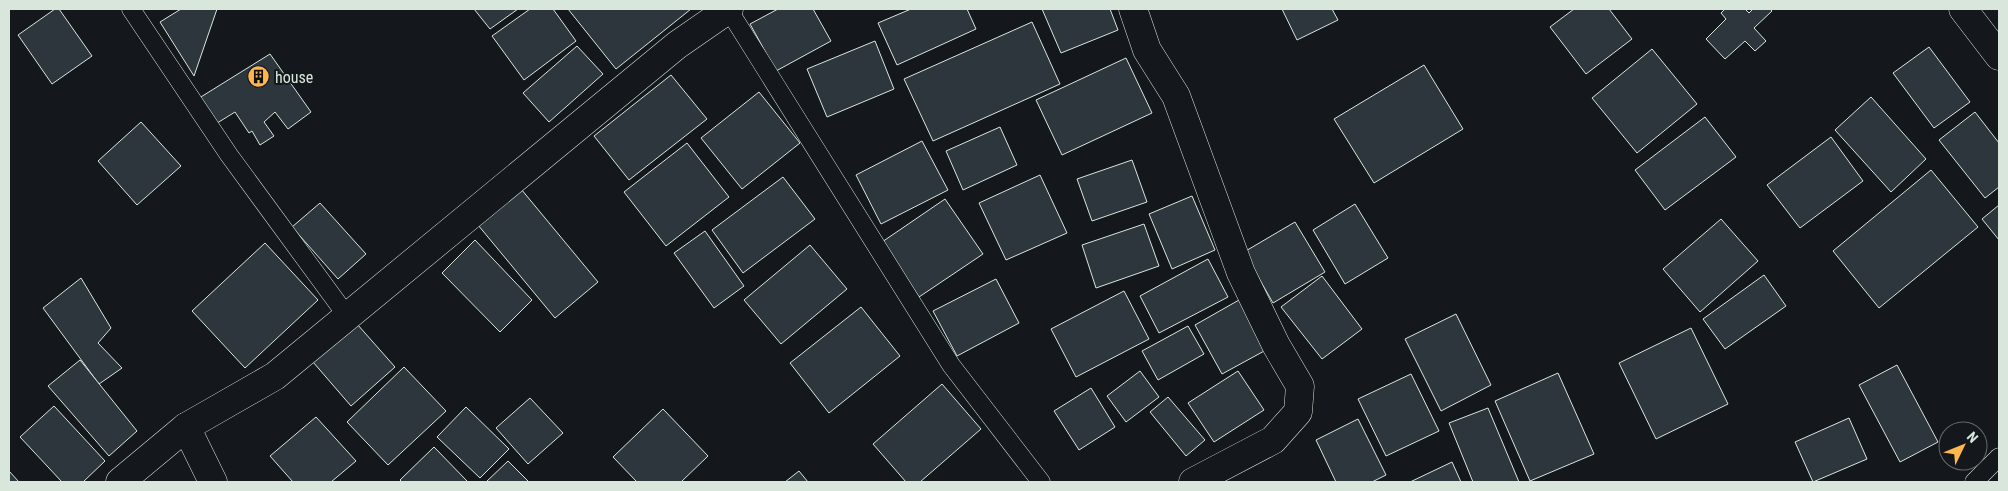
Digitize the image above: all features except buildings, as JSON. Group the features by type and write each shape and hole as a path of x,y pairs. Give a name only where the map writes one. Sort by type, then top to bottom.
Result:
{"street":[{"path":"120,482 186,427 275,376 677,45 729,9"},
{"path":"1133,9 1147,50 1176,96 1241,273 1276,345 1300,386 1298,412 1273,440 1192,482"},
{"path":"1963,9 1999,56"},
{"path":"186,427 213,482"}],"lane":[{"path":"131,9 229,155 347,316"},
{"path":"729,9 951,365 1041,482"},
{"path":"1974,482 1999,457"}],"place":[{"name":"house","path":"259,77"}]}
